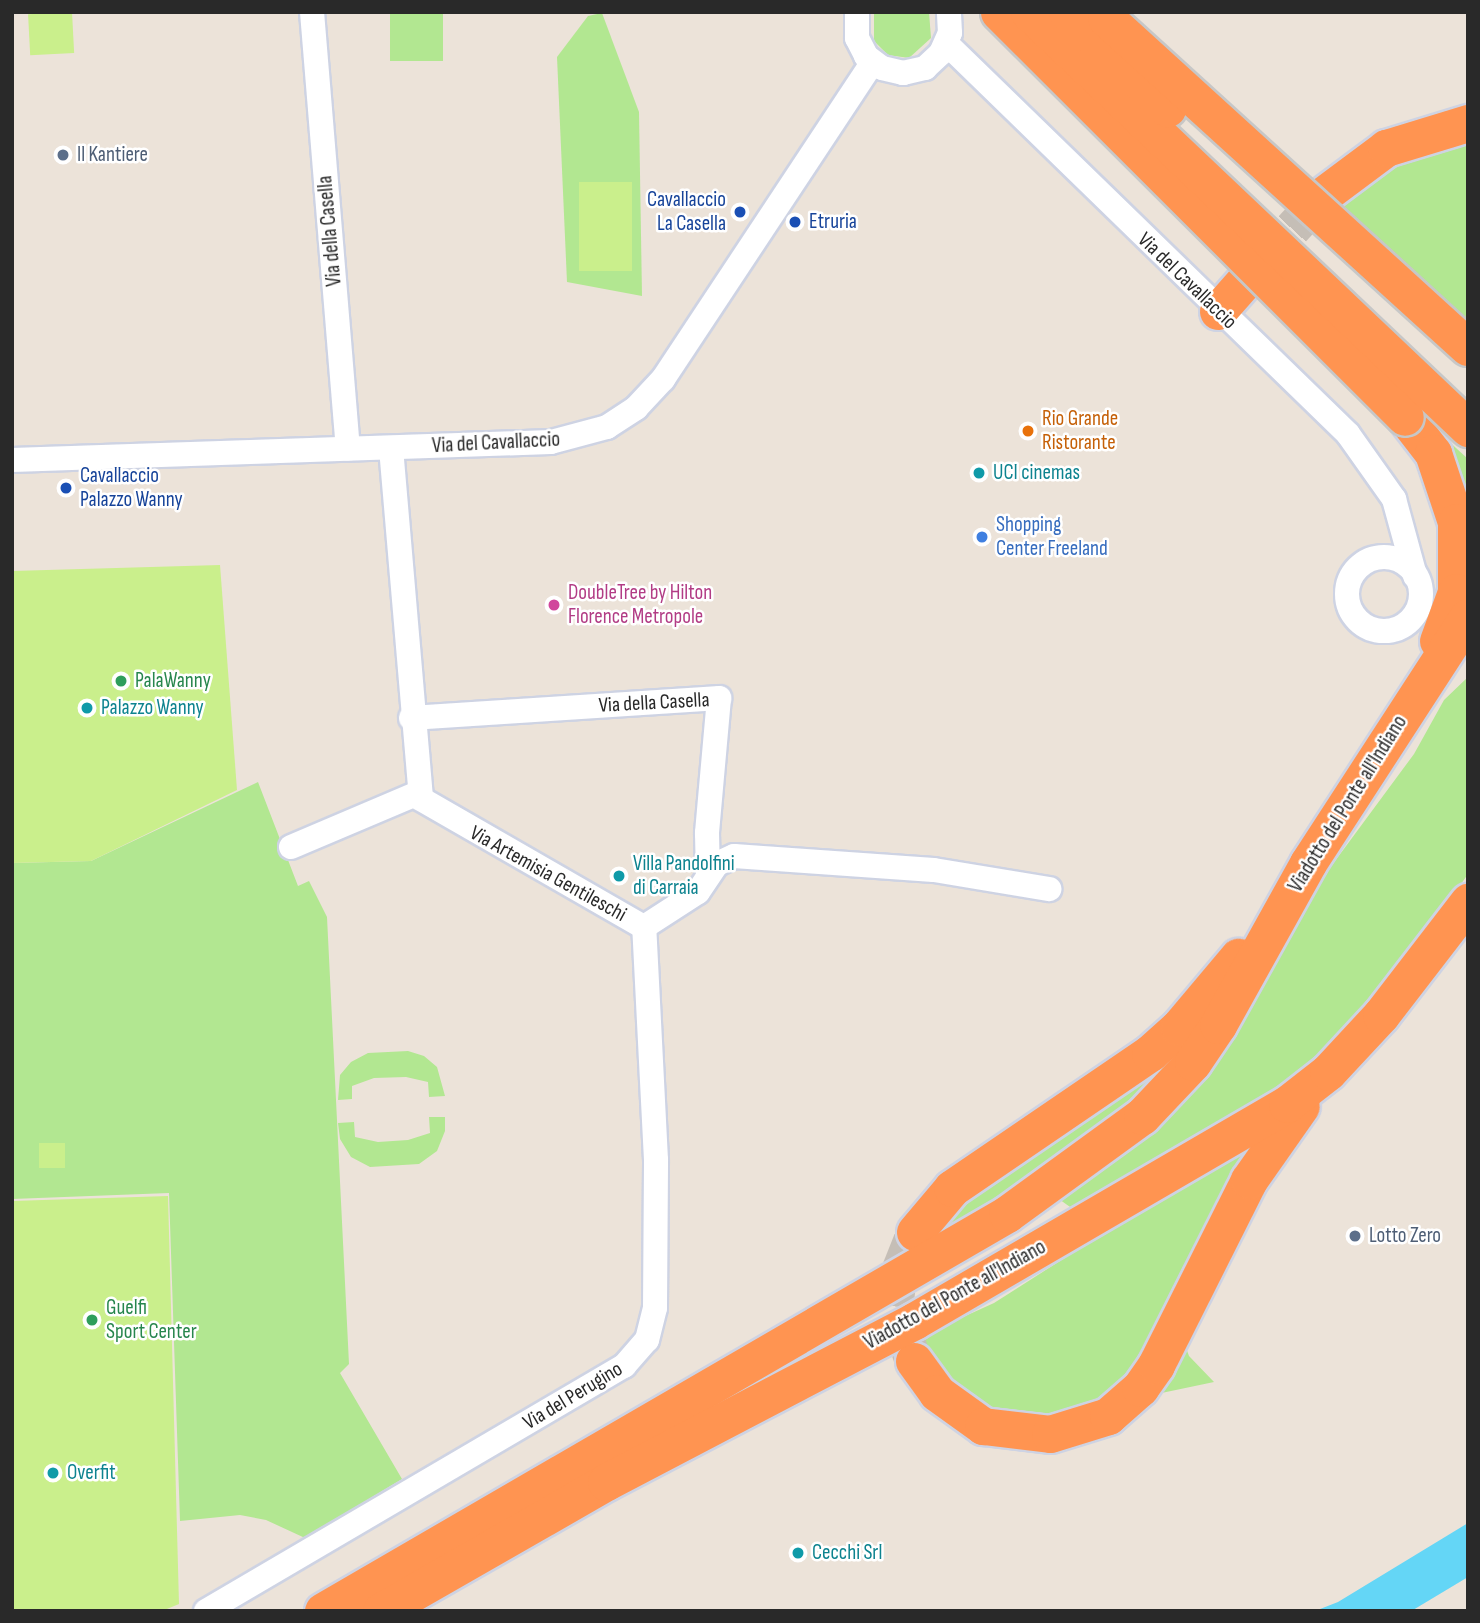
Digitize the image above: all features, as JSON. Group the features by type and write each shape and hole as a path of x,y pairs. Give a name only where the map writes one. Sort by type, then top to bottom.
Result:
{"highway":[{"path":"999,12 1405,416 1441,471 1456,522 1459,566 1444,628 1380,750"},
{"path":"1029,12 1468,428"},
{"path":"1067,12 1468,393"},
{"path":"1098,12 1201,100 1468,347"},
{"path":"1323,195 1386,148 1468,123"},
{"path":"1218,311 1248,277"},
{"name":"Viadotto del Ponte all'Indiano","path":"1237,997 1308,863 1468,617"},
{"name":"Viadotto del Ponte all'Indiano","path":"323,1611 1049,1186 1142,1116 1193,1062 1468,656"},
{"path":"915,1232 952,1188 1165,1040 1220,981 1308,863"},
{"name":"Viadotto del Ponte all'Indiano","path":"381,1611 606,1482 914,1321 1242,1132 1328,1072 1381,1016 1468,902"},
{"path":"914,1361 937,1393 983,1426 1050,1434 1108,1416 1140,1388 1156,1365 1249,1180 1276,1137 1328,1072"}],"street":[{"name":"Via della Casella","path":"312,12 348,449"},
{"path":"857,12 857,38 873,62 893,72 914,71 933,62 947,44 948,12"},
{"name":"Via del Cavallaccio","path":"947,44 995,87 1365,454 1394,499 1420,599 1409,621 1387,631 1364,626 1349,607 1349,582 1364,563 1387,558"},
{"name":"Via del Cavallaccio","path":"12,460 571,440 607,427 635,408 663,379 873,62"},
{"path":"290,847 418,793 391,448"},
{"path":"1402,533 1387,558 1398,560 1415,576"},
{"name":"Via della Casella","path":"411,718 719,698 707,833 708,876"},
{"name":"Via Artemisia Gentileschi","path":"418,793 430,808 644,927 698,892 717,864 734,856 934,870 1049,889"},
{"name":"Via del Perugino","path":"206,1611 624,1366 647,1340 655,1308 656,1160 644,927"}],"green space":[{"path":"72,12 74,53 30,55 28,14"},
{"path":"390,12 443,12 443,61 390,61"},
{"path":"874,12 929,12 931,38 909,58 888,55 874,41"},
{"path":"602,13 639,112 642,296 567,282 557,57 588,16"},
{"path":"1468,140 1468,330 1333,209 1372,171"},
{"path":"579,182 632,182 632,271 579,271"},
{"path":"1432,426 1468,459 1468,507"},
{"name":"PalaWanny","path":"220,565 237,790 91,861 12,863 12,571"},
{"path":"1468,677 1468,874 1440,914 1350,1028 1265,1107 1080,1214 1056,1197 1264,957 1414,754 1444,700"},
{"path":"258,782 298,886 309,881 327,917 349,1364 340,1373 402,1479 305,1538 266,1520 240,1515 180,1521 169,1193 12,1199 12,863 91,861"},
{"path":"1186,1041 1158,1079 1111,1121 1050,1167 926,1246 950,1208"},
{"path":"408,1051 424,1056 437,1067 445,1096 429,1097 428,1082 406,1077 374,1078 352,1086 352,1099 338,1100 340,1075 351,1062 368,1053"},
{"path":"429,1117 445,1117 445,1131 437,1151 419,1164 370,1167 351,1157 340,1139 338,1123 354,1122 355,1137 378,1142 408,1140 430,1133"},
{"path":"1267,1129 1127,1379 1108,1396 1052,1418 978,1408 933,1366 919,1337 994,1303"},
{"path":"39,1143 65,1143 65,1168 39,1168"},
{"name":"Guelfi Sport Center","path":"168,1196 179,1604 162,1611 12,1611 12,1201"},
{"path":"1182,1337 1189,1356 1214,1382 1152,1395"}],"water":[{"path":"1468,1523 1468,1577 1413,1610 1315,1611 1338,1602"}],"tunnel":[{"path":"1255,269 1323,195"},
{"path":"912,1357 895,1306 898,1275 915,1232"}],"place":[{"name":"Il Kantiere","path":"63,155"},
{"name":"Cavallaccio La Casella","path":"740,212"},
{"name":"Etruria","path":"795,222"},
{"name":"Rio Grande Ristorante","path":"1028,431"},
{"name":"UCI cinemas","path":"979,473"},
{"name":"Cavallaccio Palazzo Wanny","path":"66,488"},
{"name":"Shopping Center Freeland","path":"982,537"},
{"name":"DoubleTree by Hilton Florence Metropole","path":"554,605"},
{"name":"PalaWanny","path":"121,681"},
{"name":"Palazzo Wanny","path":"87,708"},
{"name":"Villa Pandolfini di Carraia","path":"619,876"},
{"name":"Lotto Zero","path":"1355,1236"},
{"name":"Guelfi Sport Center","path":"92,1320"},
{"name":"Overfit","path":"53,1473"},
{"name":"Cecchi Srl","path":"798,1553"}]}
